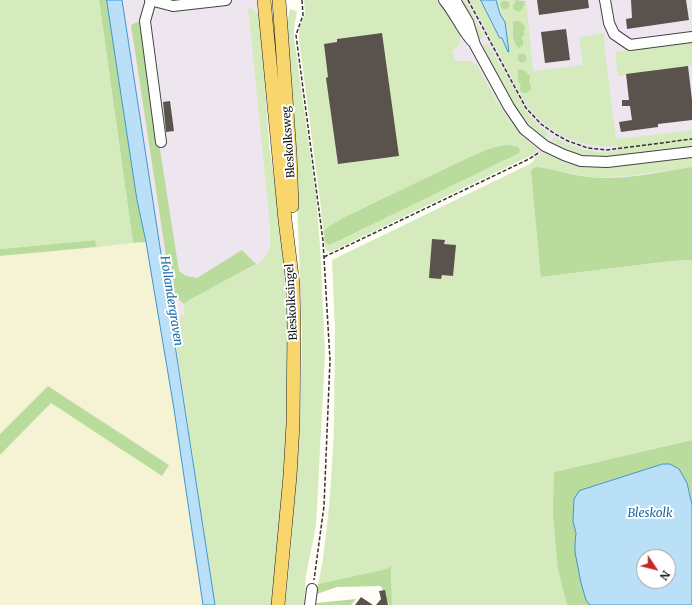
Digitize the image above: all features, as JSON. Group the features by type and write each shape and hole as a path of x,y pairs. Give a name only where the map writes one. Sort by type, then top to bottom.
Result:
{"main road":[{"name":"Bleskolksingel","path":"264,0 285,220 293,284 293,424 286,527 278,605"},
{"name":"Bleskolksweg","path":"279,0 293,219 293,284"}],"street":[{"path":"161,142 145,21 151,0 173,6 226,0"},
{"path":"444,0 449,5 464,32 475,45 509,107 522,126 545,146 564,156 581,161 600,162 692,152"},
{"path":"455,0 468,22 475,45"},
{"path":"605,0 609,23 614,34 630,45 692,37"},
{"path":"310,605 312,589"}],"path":[{"path":"302,0 303,15 296,35 317,189 324,257 330,360 324,506 312,589"},
{"path":"468,0 526,108 541,124 554,133 568,141 588,148 607,150 692,139"},
{"path":"324,257 538,155 554,133"}],"shaded area":[{"path":"105,0 258,0 280,284 152,328"},
{"path":"408,0 692,0 692,168 558,186 473,93"},
{"path":"146,242 174,409 203,605 0,605 0,455 51,403 162,475 169,465 48,386 0,434 0,256"}],"green space":[{"path":"0,0 99,0 133,243 97,247 95,240 0,249"},
{"path":"99,0 107,0 137,200 146,242 133,243"},
{"path":"304,0 441,0 461,34 459,44 452,52 456,61 470,61 477,65 496,100 510,121 528,141 538,149 534,154 331,252 327,251 325,249 299,40 299,29 305,14"},
{"path":"459,0 466,1 484,36 480,40"},
{"path":"470,0 481,0 508,52 505,22 500,14 496,0 503,0 501,6 509,3 507,0 514,0 523,8 526,0 533,71 583,65 579,37 604,33 616,139 692,130 692,147 606,158 591,157 576,153 551,141 554,137 585,150 601,152 618,151 617,146 593,145 570,139 548,127 539,119 531,110 521,94","holes":["522,24 525,26 525,32 521,38 513,31","520,69 529,73 529,83 518,79 518,71"]},
{"path":"505,0 510,5 505,10 500,5"},
{"path":"514,0 525,1 523,8 519,12 513,9 516,1"},
{"path":"248,7 260,15 269,144 284,244 289,347 288,421 273,605 215,605 172,319 184,314 184,304 189,300 259,263 267,255 270,247 270,227"},
{"path":"290,9 297,11 294,37 316,196 325,354 316,526 306,575 304,605 285,605 300,423 302,334 295,144 287,35 287,23"},
{"path":"140,21 179,271 186,276 197,278 242,250 256,264 184,304 176,297 168,269 131,25"},
{"path":"515,21 519,21 525,26 524,35 521,38 523,40 523,45 519,48 515,44 513,37 513,23"},
{"path":"692,42 692,66 618,76 615,52"},
{"path":"483,45 489,45 527,112 536,123 548,133 546,139 525,119 509,96"},
{"path":"522,53 527,58 522,63 517,58"},
{"path":"520,69 526,72 530,77 529,83 531,85 531,89 527,93 521,92 520,89 521,84 518,82 518,70"},
{"path":"509,145 518,147 520,150 519,153 329,245 325,242 324,231 343,218 472,156 494,148"},
{"path":"543,152 563,162 598,167 692,156 692,167 627,176 589,177 546,168 541,277 672,261 692,260 692,440 554,472 558,570 567,605 392,605 391,566 386,569 318,584 323,559 328,517 334,430 335,331 332,260 530,164"},
{"path":"537,167 588,177 614,178 692,167 692,260 672,261 541,277 531,171 533,168"},
{"path":"95,240 97,247 0,256 0,249"},
{"path":"48,386 169,465 162,476 51,403 0,455 0,434"},
{"path":"692,440 692,505 689,491 670,464 663,464 598,485 574,500 573,521 576,533 575,544 586,600 590,605 567,605 558,570 553,514 554,472"},
{"path":"391,566 392,605 389,605 381,586 337,587 317,594 318,584 386,569"},
{"path":"356,599 351,605 316,605 316,603"}],"water":[{"path":"107,0 122,0 215,605 203,605 174,409 146,242 137,200"},
{"path":"481,0 496,0 500,14 505,22 509,52 502,38 500,38"},
{"name":"Bleskolk","path":"663,464 670,464 679,469 687,483 692,505 692,605 590,605 586,600 581,583 575,552 576,533 573,521 574,499 579,491"}],"building":[{"path":"537,0 588,0 589,8 539,15"},
{"path":"631,0 686,0 689,20 627,29 626,19 632,18"},
{"path":"566,29 570,60 545,63 541,32"},
{"path":"382,33 399,156 338,164 326,78 328,77 324,44 337,42 337,39"},
{"path":"688,66 692,100 692,120 658,124 658,127 621,132 619,122 632,120 630,106 622,106 622,100 629,100 626,74"},
{"path":"170,101 174,131 166,132 163,102"},
{"path":"432,239 445,240 444,244 456,245 453,276 442,275 441,279 429,278"},
{"path":"385,590 388,605 376,605 381,599 379,591"},
{"path":"361,597 373,605 355,605"}],"water label":[{"name":"Hollandergraven","path":"171,301"}]}
